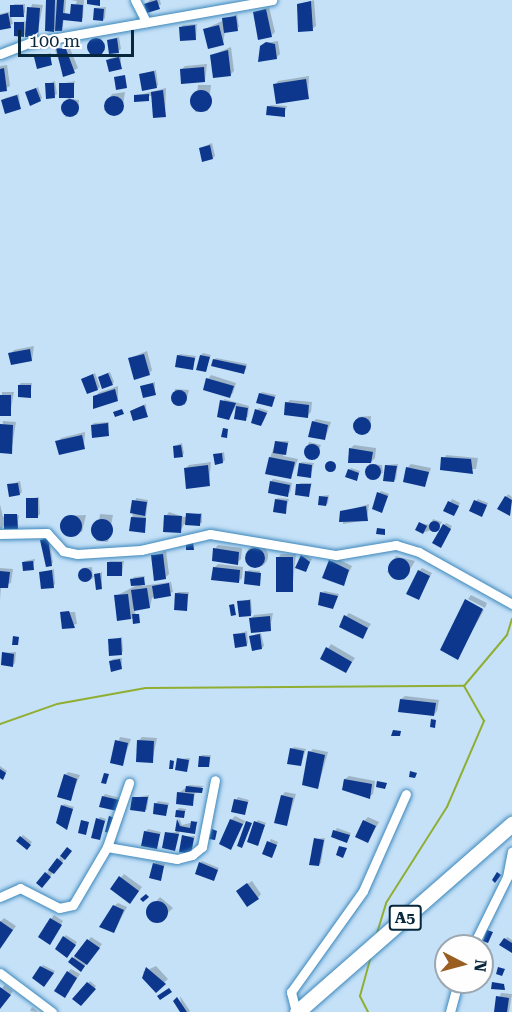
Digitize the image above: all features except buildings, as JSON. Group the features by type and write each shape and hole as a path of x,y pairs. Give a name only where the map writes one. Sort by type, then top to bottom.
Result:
{"highway":[{"name":"A5","path":"297,1012 512,824"}],"street":[{"path":"0,54 133,23 272,0"},
{"path":"136,4 146,22"},
{"path":"133,23 136,4"},
{"path":"0,534 47,533 63,551 77,554 121,553 210,534 336,555 396,545 419,552 512,604"},
{"path":"107,847 177,859 192,855 202,848 215,780"},
{"path":"0,897 20,888 68,908 107,847 129,783"},
{"path":"297,1012 291,992 363,891 406,794"},
{"path":"479,934 507,877 512,851"},
{"path":"0,973 52,1012"},
{"path":"450,1012 455,994"}],"waterway":[{"path":"377,933 386,903 447,807 484,721 464,686 507,635 512,619"},
{"path":"0,724 57,704 146,688 464,686"},
{"path":"368,1012 360,996 371,956"}]}
